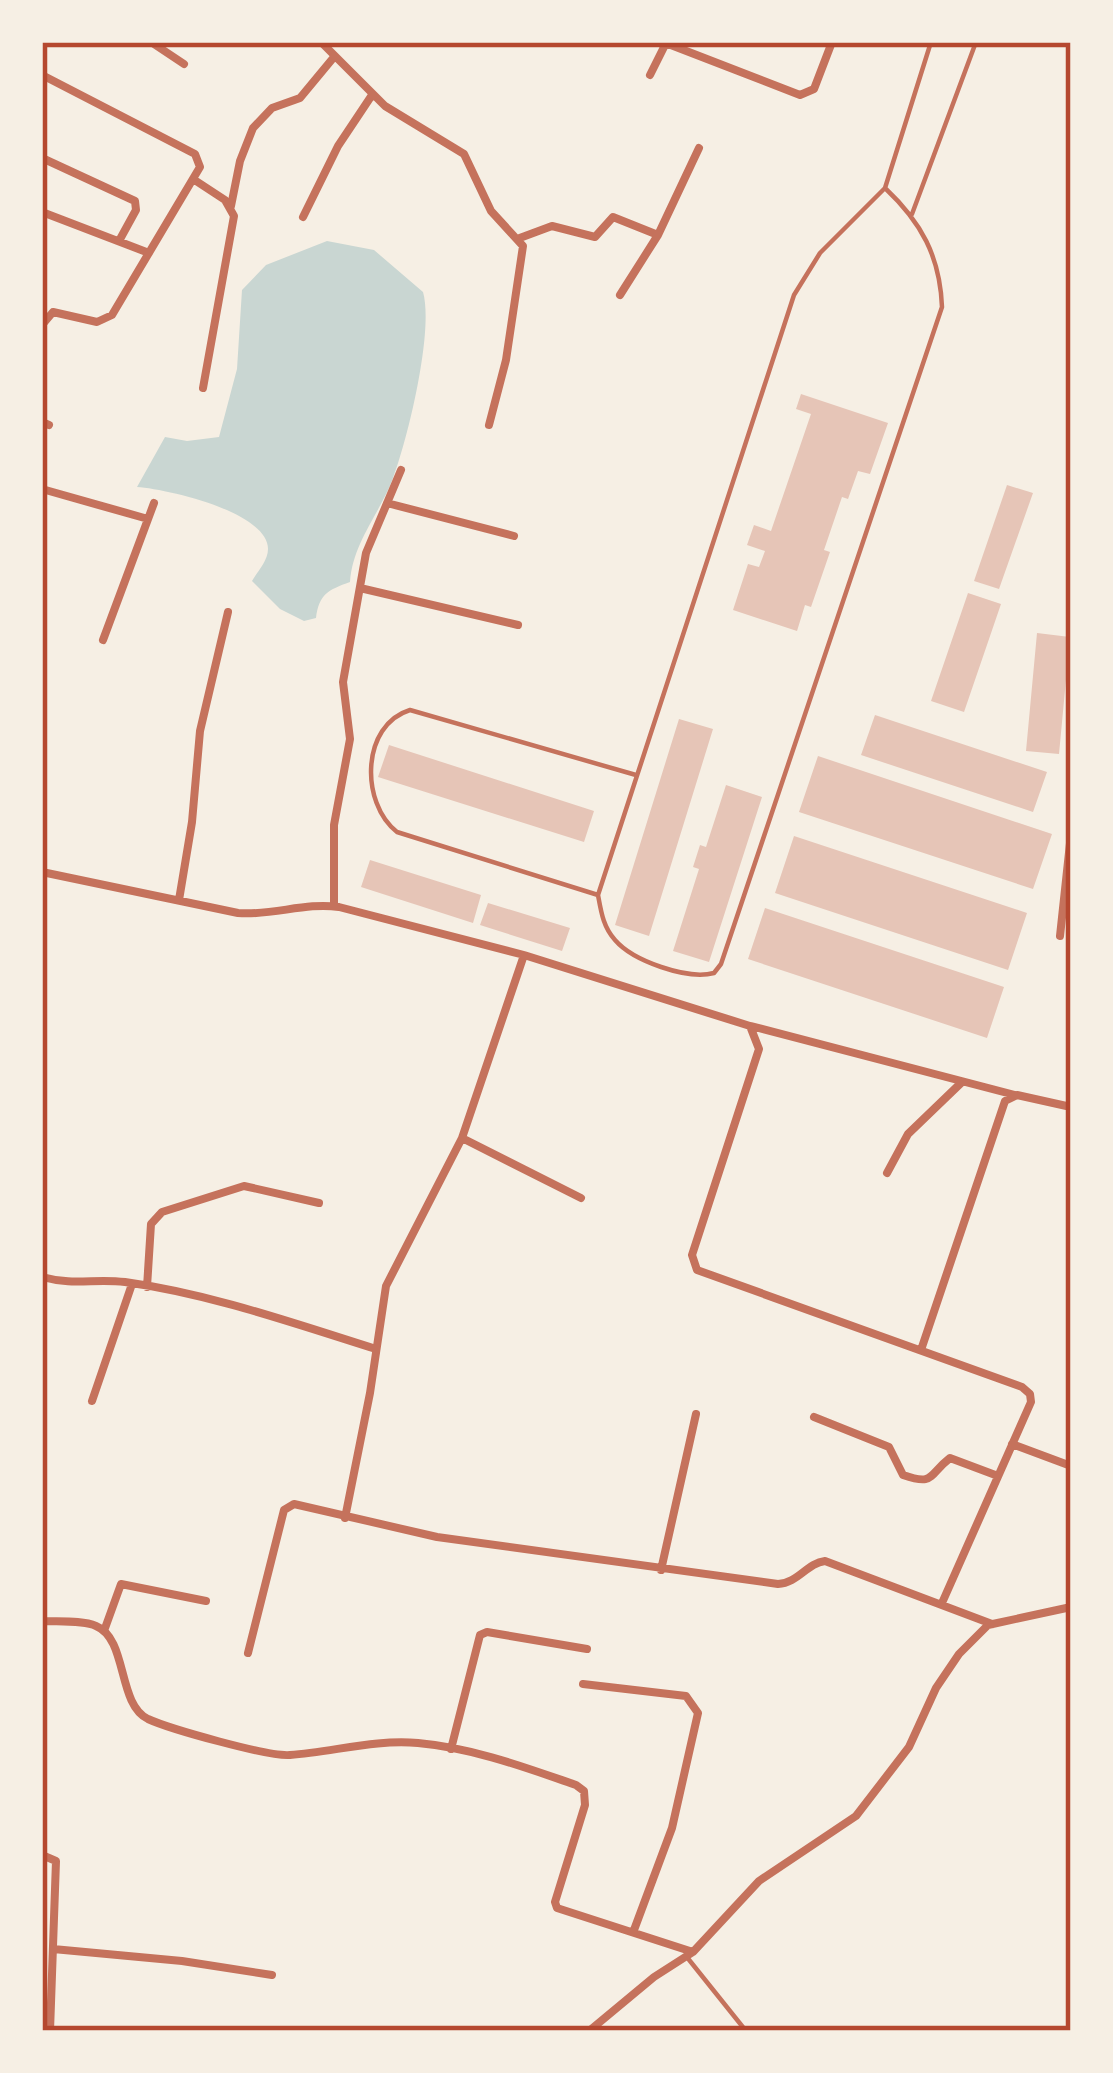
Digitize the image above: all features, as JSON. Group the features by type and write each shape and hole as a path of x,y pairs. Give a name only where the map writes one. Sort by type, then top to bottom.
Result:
{"street":[{"path":"151,42 184,64"},
{"path":"321,42 372,95 464,154 491,211 524,251 506,360 489,425"},
{"path":"650,75 665,42 800,95 814,89 832,42"},
{"path":"203,388 217,298 234,233 231,207 240,161 253,128 264,113 300,98 334,57"},
{"path":"42,75 195,154 200,167 108,319 97,322 52,312 42,325"},
{"path":"303,217 338,146 372,95"},
{"path":"620,295 658,236 699,148"},
{"path":"42,158 135,201 136,210 119,242"},
{"path":"193,179 231,207"},
{"path":"42,212 149,253"},
{"path":"517,239 552,226 595,237 609,218 620,216 658,236"},
{"path":"334,906 334,825 350,739 343,682 366,553 401,470"},
{"path":"42,490 148,519"},
{"path":"103,640 154,503"},
{"path":"387,503 514,536"},
{"path":"360,588 518,625"},
{"path":"179,900 200,731 228,612"},
{"path":"1060,936 1071,834"},
{"path":"42,872 252,914 334,906 524,955 750,1026 1071,1107"},
{"path":"345,1517 386,1286 462,1138 524,955"},
{"path":"750,1026 759,1049 692,1255 694,1265 704,1274 1027,1390 1030,1402 942,1603"},
{"path":"887,1173 908,1134 963,1081"},
{"path":"921,1350 1005,1101 1017,1095"},
{"path":"462,1138 581,1198"},
{"path":"148,1287 151,1224 162,1212 244,1186 319,1203"},
{"path":"42,1277 70,1285 133,1284 223,1301 376,1349"},
{"path":"92,1401 133,1284"},
{"path":"661,1570 696,1414"},
{"path":"814,1418 889,1447 903,1475 921,1481 950,1458 998,1476"},
{"path":"1012,1444 1071,1466"},
{"path":"248,1653 284,1510 294,1504 437,1537 783,1585 825,1561 992,1624"},
{"path":"104,1631 121,1584 206,1601"},
{"path":"589,2031 689,1954 759,1881 856,1816 909,1748 959,1654 992,1624 1071,1607"},
{"path":"42,1621 95,1625 104,1631 119,1659 131,1702 148,1719 283,1756 386,1742 451,1749 494,1757 584,1791 585,1805 557,1908 634,1930 689,1954"},
{"path":"451,1749 480,1635 487,1632 587,1649"},
{"path":"583,1684 686,1696 697,1707 672,1828 634,1930"},
{"path":"42,1856 56,1861 53,1949 46,1984 50,2031"},
{"path":"53,1949 182,1961 272,1976"}],"lane":[{"path":"885,188 912,214 931,245 942,307 721,964 705,976 631,954 613,938 598,895 794,295 820,253 885,188 931,42"},
{"path":"912,214 976,42"},
{"path":"598,895 397,832 376,808 372,784 381,728 394,715 410,710 638,776"},
{"path":"689,1954 746,2031"}],"shaded area":[{"path":"327,241 374,250 423,292 425,332 418,385 399,460 356,554 350,582 326,594 316,618 304,621 280,609 252,581 268,549 264,536 252,524 214,505 137,487 165,437 187,441 219,437 237,369 242,290 266,265"}],"building":[{"path":"801,394 888,423 870,474 858,471 848,499 842,497 824,550 830,552 811,607 805,605 797,631 733,610 748,564 759,567 765,551 747,545 754,525 771,531 811,414 796,409"},
{"path":"1007,485 1033,493 999,589 974,581"},
{"path":"968,593 1001,604 964,712 931,701"},
{"path":"1037,633 1070,637 1059,754 1026,751"},
{"path":"875,715 1047,772 1033,812 861,755"},
{"path":"679,719 713,729 649,936 615,925"},
{"path":"389,745 594,811 584,842 378,777"},
{"path":"818,756 1052,834 1033,889 799,812"},
{"path":"726,785 762,797 709,962 673,951 699,869 693,867 700,845 706,847"},
{"path":"794,836 1027,913 1008,970 775,893"},
{"path":"370,860 481,895 473,923 361,887"},
{"path":"488,903 570,928 562,951 480,925"},
{"path":"765,908 1004,987 987,1038 748,959"}]}
